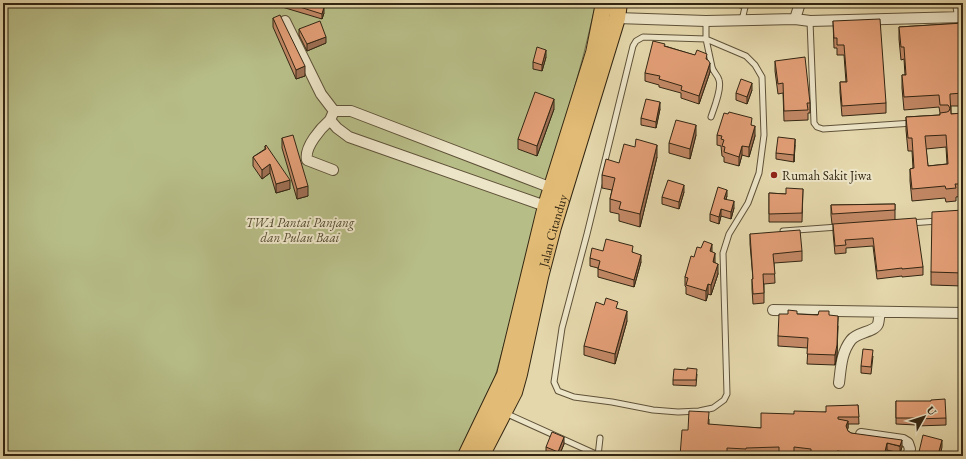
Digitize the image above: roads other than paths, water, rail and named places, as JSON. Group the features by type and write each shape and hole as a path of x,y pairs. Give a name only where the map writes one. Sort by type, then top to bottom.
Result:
{"main road":[{"name":"Jalan Citanduy","path":"558,190 594,53 604,3"},
{"name":"Jalan Citanduy","path":"466,456 505,375 552,208 618,11"},
{"name":"Jalan Citanduy","path":"480,456 514,392 540,277 552,208"}],"street":[{"path":"794,19 800,3"},
{"path":"618,11 706,21 794,19 810,21 961,17 958,3"},
{"path":"285,22 337,128 349,137 552,208"},
{"path":"333,170 307,160 306,156 317,133 332,116 351,111 558,190"},
{"path":"773,310 963,313"},
{"path":"839,383 843,354 847,345 852,338 876,328 880,312"},
{"path":"852,433 903,440 908,443 910,449 908,456"}],"lane":[{"path":"742,20 746,3"},
{"path":"706,21 706,39 713,70 719,79 720,85 711,117"},
{"path":"810,21 814,123 817,127 823,129 916,123"},
{"path":"643,37 706,39 746,56 755,65 762,77 764,135 759,173 748,203 729,234 723,253 727,394 724,400 713,408 699,411 678,412 653,410 612,402 574,397 558,391 554,382 562,328 589,227 633,46 636,41 643,37"},
{"path":"900,223 947,220"},
{"path":"783,231 845,227"},
{"path":"504,412 598,456 600,438"}],"place":[{"name":"Rumah Sakit Jiwa","path":"774,175"}],"park label":[{"name":"TWA Pantai Panjang dan Pulau Baai","path":"300,230"}]}
